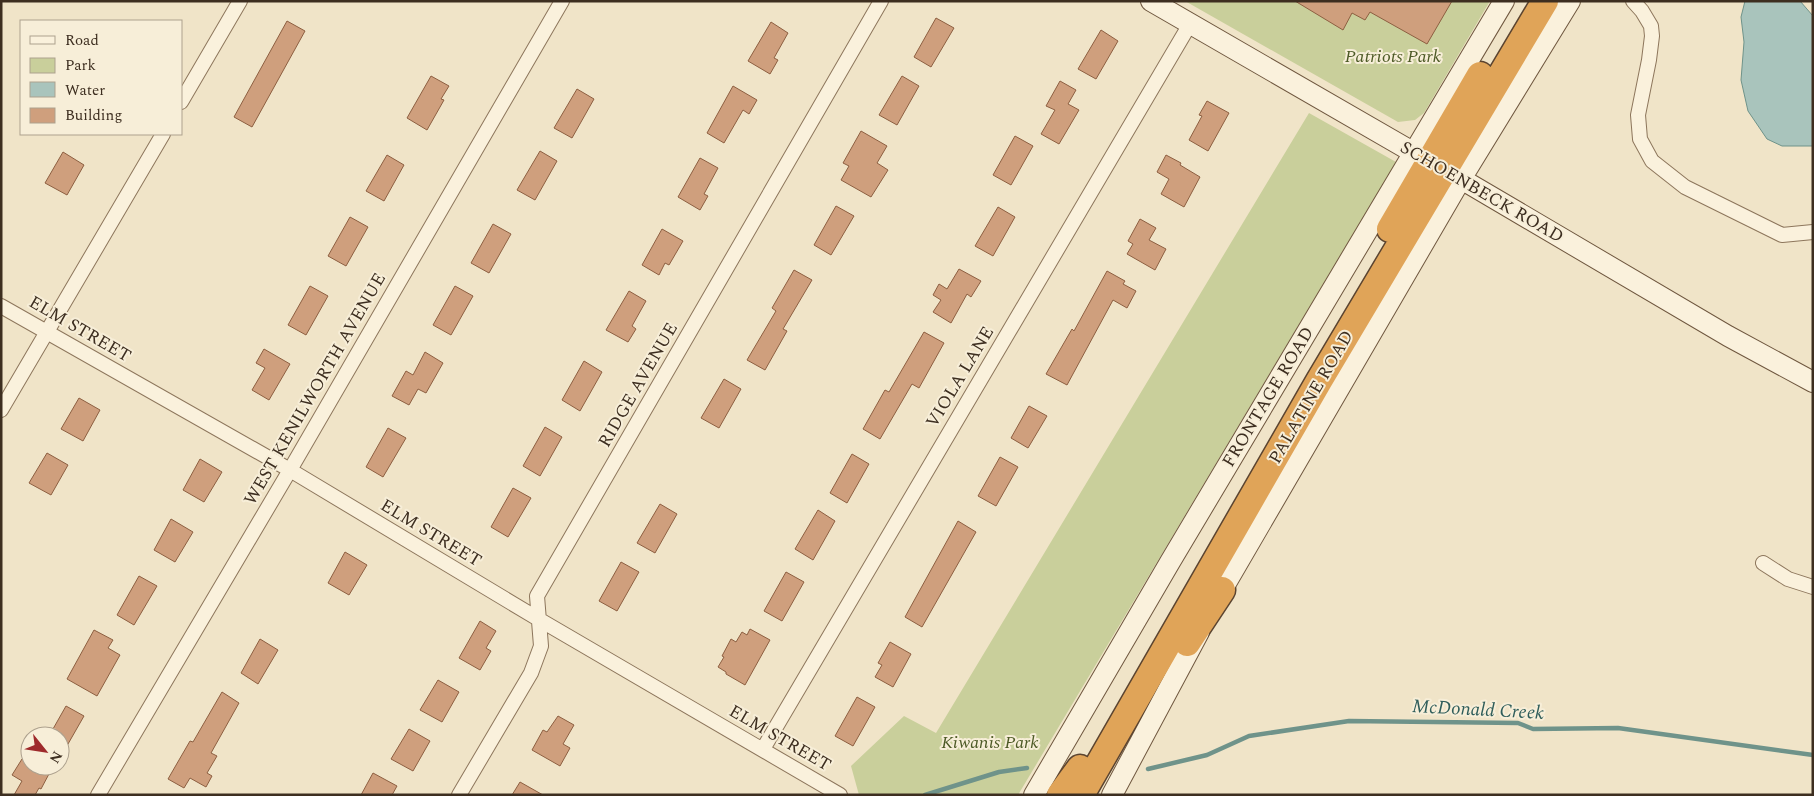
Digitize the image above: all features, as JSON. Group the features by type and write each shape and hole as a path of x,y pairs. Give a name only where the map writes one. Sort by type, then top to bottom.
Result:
{"highway":[{"name":"PALATINE ROAD","path":"1083,795 1319,381 1437,166 1524,1"},
{"name":"PALATINE ROAD","path":"1062,795 1080,768 1437,166 1545,1"},
{"path":"1083,795 1222,590"}],"street":[{"path":"182,100 240,1"},
{"name":"WEST KENILWORTH AVENUE","path":"98,795 290,470 562,1"},
{"name":"RIDGE AVENUE","path":"459,795 532,673 541,646 537,596 881,1"},
{"name":"SCHOENBECK ROAD","path":"1151,1 1728,336 1813,382"},
{"name":"FRONTAGE ROAD","path":"1112,795 1222,590 1437,166 1504,1"},
{"name":"FRONTAGE ROAD","path":"1034,795 1437,166 1570,1"},
{"path":"1632,2 1648,18 1651,26 1652,36 1638,115 1640,139 1652,161 1685,187 1782,235 1813,232"},
{"name":"VIOLA LANE","path":"763,749 1190,24"},
{"path":"1,410 161,135"},
{"name":"ELM STREET","path":"1,306 290,470 540,620 840,795"},
{"path":"1763,563 1788,579 1813,587"}],"green space":[{"name":"Patriots Park","path":"1185,1 1490,1 1424,113 1415,120 1398,122"},
{"name":"Kiwanis Park","path":"1309,113 1396,162 1018,795 859,795 851,766 904,716 936,733"}],"water":[{"path":"1745,1 1800,1 1813,16 1813,146 1782,146 1767,139 1748,111 1741,80 1744,42 1741,17"}],"building":[{"path":"1295,1 1452,1 1427,44 1370,12 1365,20 1352,13 1343,30"},
{"path":"936,18 954,28 931,67 914,57"},
{"path":"287,21 305,31 252,127 234,117"},
{"path":"771,22 788,33 774,58 778,60 770,74 748,61"},
{"path":"1101,30 1118,41 1096,79 1078,69"},
{"path":"431,76 449,86 441,99 444,100 427,130 407,118"},
{"path":"902,76 919,86 897,125 879,115"},
{"path":"1060,81 1076,90 1068,104 1079,110 1059,144 1041,134 1055,110 1046,106"},
{"path":"733,86 757,100 749,114 743,110 724,143 707,133"},
{"path":"577,89 594,99 572,138 554,128"},
{"path":"1207,101 1229,113 1208,151 1189,140 1202,116 1199,115"},
{"path":"861,131 887,146 877,163 888,170 871,197 841,180 849,166 843,163"},
{"path":"1015,136 1033,146 1011,185 993,175"},
{"path":"540,151 557,161 535,200 517,190"},
{"path":"63,152 84,165 67,195 45,183"},
{"path":"387,155 404,165 384,201 366,191"},
{"path":"1166,155 1200,177 1184,207 1161,194 1169,179 1157,172"},
{"path":"700,158 718,168 704,194 708,196 700,210 678,197"},
{"path":"836,206 854,216 831,255 814,245"},
{"path":"998,207 1015,217 993,256 975,246"},
{"path":"350,217 368,227 346,266 328,256"},
{"path":"1140,219 1156,228 1149,240 1166,249 1155,270 1127,254 1133,244 1128,241"},
{"path":"493,224 511,234 489,273 471,263"},
{"path":"662,229 683,241 669,265 665,263 659,275 642,265"},
{"path":"959,269 981,281 971,297 967,294 951,323 933,312 941,300 933,295 939,284 947,289"},
{"path":"794,270 812,280 783,329 787,331 765,370 747,360 776,311 772,308"},
{"path":"1107,271 1125,281 1123,284 1136,291 1127,308 1113,300 1067,385 1046,374 1072,329 1074,331"},
{"path":"310,286 328,296 306,335 288,325"},
{"path":"455,286 473,296 451,335 433,325"},
{"path":"629,291 646,301 632,326 636,329 628,342 606,330"},
{"path":"924,332 944,343 919,388 912,384 880,439 863,429 885,390 889,392"},
{"path":"264,349 290,364 269,400 252,390 265,368 256,363"},
{"path":"425,352 443,363 426,393 418,389 409,405 392,396 406,371 413,375"},
{"path":"584,361 602,372 580,411 562,400"},
{"path":"724,379 741,389 719,428 701,418"},
{"path":"79,398 100,410 83,441 61,429"},
{"path":"1029,406 1047,416 1028,448 1011,438"},
{"path":"545,427 562,437 540,476 523,466"},
{"path":"388,428 406,438 383,477 366,467"},
{"path":"47,453 68,465 51,495 29,483"},
{"path":"852,454 869,464 847,503 830,493"},
{"path":"1000,457 1018,467 996,506 978,496"},
{"path":"200,459 222,472 204,502 183,490"},
{"path":"513,488 531,498 508,537 491,527"},
{"path":"660,504 677,514 655,553 637,543"},
{"path":"818,510 835,521 813,560 795,549"},
{"path":"171,519 193,532 175,562 154,550"},
{"path":"958,521 976,532 922,627 905,617"},
{"path":"345,552 367,565 349,595 328,583"},
{"path":"621,562 639,572 617,611 599,601"},
{"path":"786,572 804,582 782,621 764,611"},
{"path":"139,576 157,586 134,625 117,615"},
{"path":"480,621 496,631 486,648 491,651 480,670 459,658"},
{"path":"750,629 770,640 745,685 718,667 731,639 736,642 742,632 747,635"},
{"path":"94,630 113,640 108,648 120,655 97,696 67,679"},
{"path":"260,639 278,650 258,684 241,673"},
{"path":"890,642 911,654 893,687 875,677 882,665 878,663"},
{"path":"438,680 459,692 442,722 420,710"},
{"path":"222,692 239,703 211,753 217,756 207,773 212,776 206,787 190,778 184,788 168,779 190,741 193,742"},
{"path":"857,697 875,707 853,746 835,736"},
{"path":"66,706 84,716 70,740 70,726 55,726"},
{"path":"558,716 574,725 563,744 570,748 560,766 532,750 543,730 547,732"},
{"path":"409,729 430,741 413,771 391,759"},
{"path":"20,762 20,776 48,776 41,789 39,788 35,795 14,795 22,781 12,775"},
{"path":"373,773 397,786 392,795 361,795"},
{"path":"520,782 543,795 512,795"}],"waterway":[{"name":"McDonald Creek","path":"1148,769 1207,755 1249,736 1349,721 1518,723 1533,729 1618,728 1813,755"},
{"name":"McDonald Creek","path":"925,795 999,772 1027,768"}]}
